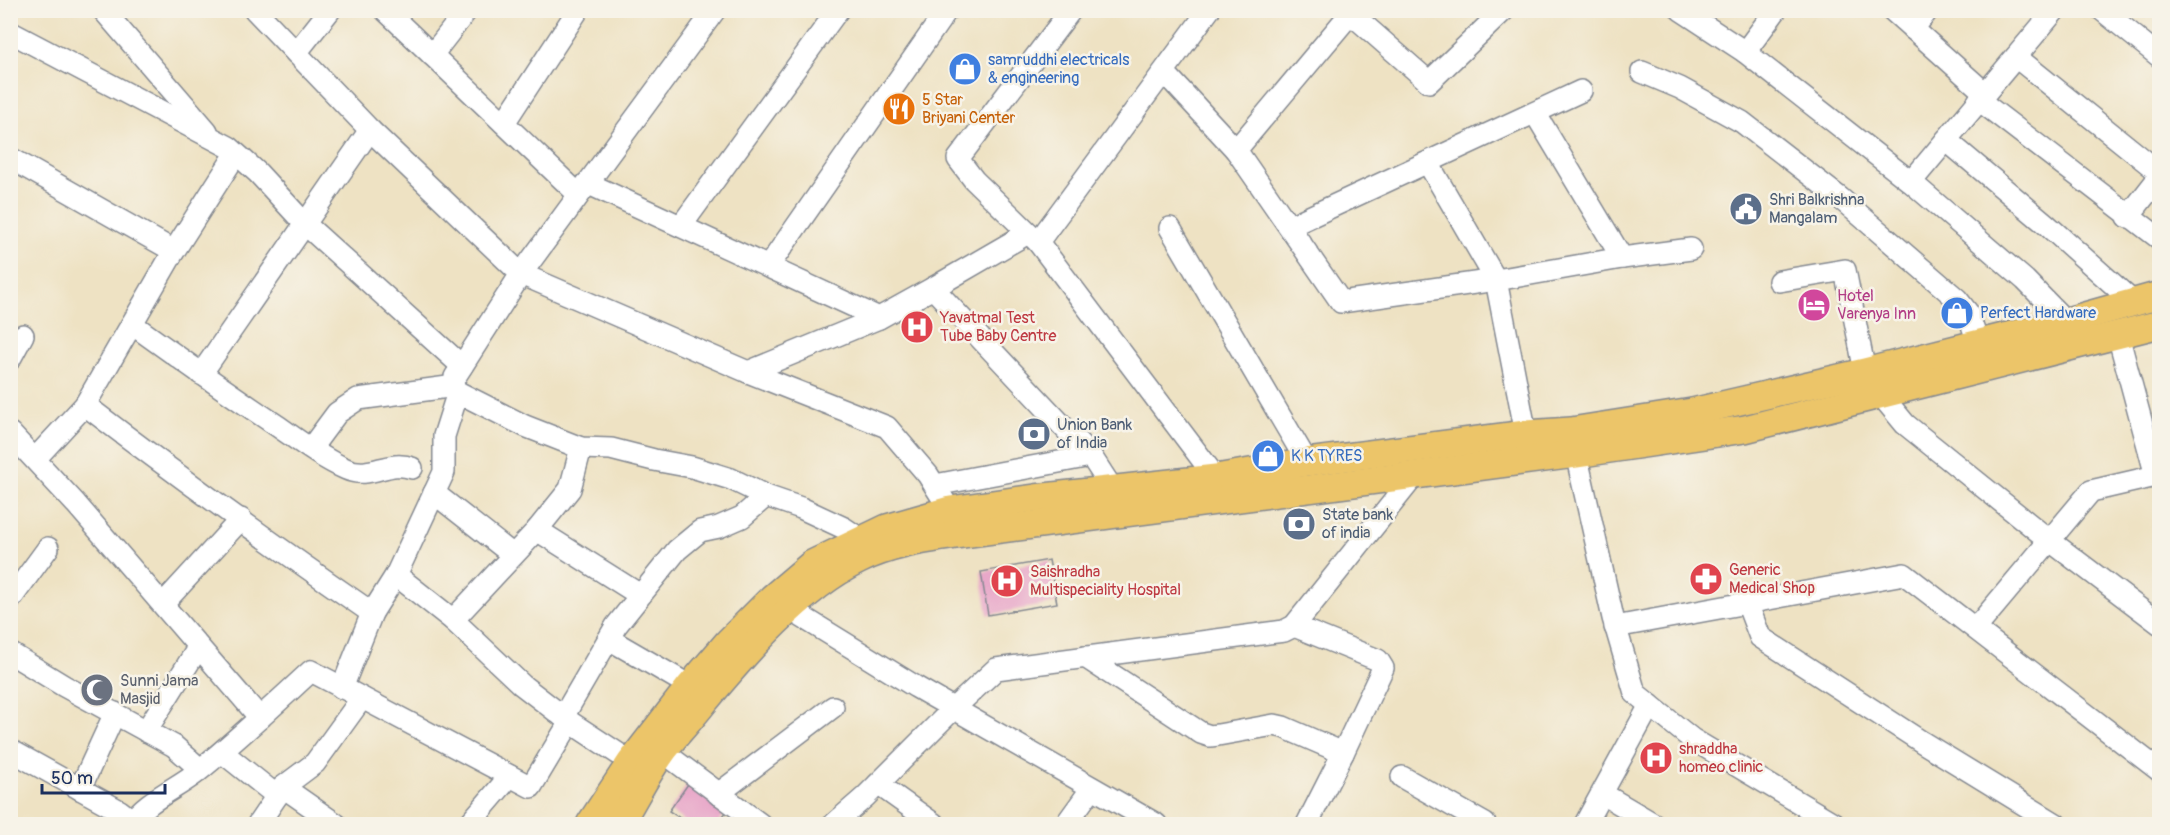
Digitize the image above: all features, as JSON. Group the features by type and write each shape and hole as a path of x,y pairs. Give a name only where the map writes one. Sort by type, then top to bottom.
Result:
{"main road":[{"path":"619,825 663,752 739,661 813,564 888,528 953,523 1260,483 1415,475 1573,443 1692,412 1865,372 2160,295"},
{"path":"590,825 631,762 690,686 728,642 781,604 858,560 912,542 953,523 1113,490 1216,478 1260,483 1307,462 1526,434 1573,443 1745,429 2160,324"}],"street":[{"path":"103,10 215,140"},
{"path":"255,10 370,130 521,274 748,372 887,427 928,475 953,523"},
{"path":"296,53 330,10"},
{"path":"385,10 504,123 582,189 681,226 879,318"},
{"path":"432,55 467,10"},
{"path":"504,123 578,10"},
{"path":"342,688 372,614 396,574 444,472 444,436 453,390 462,366 521,274 715,10"},
{"path":"681,226 838,10"},
{"path":"768,267 947,10"},
{"path":"1071,10 958,159 974,180 1033,237 1216,478"},
{"path":"748,372 879,318 1033,237 1164,72 1209,10"},
{"path":"1236,150 1348,12 1430,82 1504,10"},
{"path":"1681,10 1745,52 1911,182 2025,280 2067,321 2085,343"},
{"path":"1745,52 1776,10"},
{"path":"1892,10 1982,97 2128,217 2160,239"},
{"path":"1913,29 1928,10"},
{"path":"1911,182 2055,10"},
{"path":"2102,10 2160,57"},
{"path":"10,32 215,140 236,154 258,173 305,224 462,366"},
{"path":"2016,57 2160,175 2128,217"},
{"path":"1164,72 1236,150 1341,302 1691,249"},
{"path":"1641,72 1680,88 1735,117 1840,198 1957,299 1968,313 1978,343"},
{"path":"1290,226 1581,91"},
{"path":"1535,113 1622,258"},
{"path":"201,374 370,130"},
{"path":"1946,140 2047,225 2133,302"},
{"path":"35,459 85,405 174,251 236,154"},
{"path":"10,158 174,251"},
{"path":"1428,163 1496,280 1526,434"},
{"path":"1170,228 1307,462"},
{"path":"1779,281 1845,270 1865,372"},
{"path":"933,288 1091,456 1113,490"},
{"path":"132,324 201,374 311,448 347,469 374,472 393,465 412,468"},
{"path":"10,359 23,335"},
{"path":"1976,628 2091,491 2158,477 2118,335"},
{"path":"311,448 337,413 358,399 453,390 525,426 580,448 611,449 692,467 731,479 844,528 862,540"},
{"path":"1881,395 1905,424 2049,540 2160,624"},
{"path":"85,405 153,457 372,614"},
{"path":"10,433 163,604 198,648 260,718"},
{"path":"1573,443 1615,627 1635,693 1692,739 1822,821"},
{"path":"453,620 537,530 570,489 580,448"},
{"path":"934,485 1091,456"},
{"path":"834,825 996,669 1284,631 1294,626 1415,475"},
{"path":"434,493 513,555"},
{"path":"10,750 120,811 132,823 137,815 185,782 222,752 311,671 531,787 616,626 640,595 677,550 700,531 742,517 766,496"},
{"path":"163,604 241,519"},
{"path":"537,530 640,595"},
{"path":"10,600 48,548"},
{"path":"396,574 453,620 522,686 631,762"},
{"path":"1615,627 1904,574 2160,771"},
{"path":"1747,603 1760,637 2056,825"},
{"path":"781,604 953,709 1156,825"},
{"path":"1294,626 1378,660 1383,668 1307,825"},
{"path":"609,639 690,686"},
{"path":"146,731 198,648"},
{"path":"10,652 64,686 174,746 200,770"},
{"path":"1085,657 1201,733 1218,735 1274,725 1343,753"},
{"path":"258,825 280,791 315,763 362,698"},
{"path":"1585,825 1650,705"},
{"path":"718,794 833,707"},
{"path":"80,789 115,713"},
{"path":"222,752 336,825"},
{"path":"663,752 760,825"},
{"path":"470,825 510,776"},
{"path":"1402,777 1485,825"},
{"path":"878,784 934,825"},
{"path":"1066,825 1092,788"},
{"path":"1603,794 1654,825"}],"building":[{"path":"1049,560 1057,603 988,615 981,572"},
{"path":"688,784 727,811 717,824 689,824 669,811"}],"place":[{"name":"samruddhi electricals & engineering","path":"965,69"},
{"name":"5 Star Briyani Center","path":"899,109"},
{"name":"Shri Balkrishna Mangalam","path":"1746,209"},
{"name":"Hotel Varenya Inn","path":"1814,305"},
{"name":"Perfect Hardware","path":"1957,313"},
{"name":"Yavatmal Test Tube Baby Centre","path":"917,327"},
{"name":"Union Bank of India","path":"1034,434"},
{"name":"K K TYRES","path":"1268,456"},
{"name":"State bank of india","path":"1299,524"},
{"name":"Generic Medical Shop","path":"1706,579"},
{"name":"Saishradha Multispeciality Hospital","path":"1007,581"},
{"name":"Sunni Jama Masjid","path":"97,690"},
{"name":"shraddha homeo clinic","path":"1656,758"}]}
